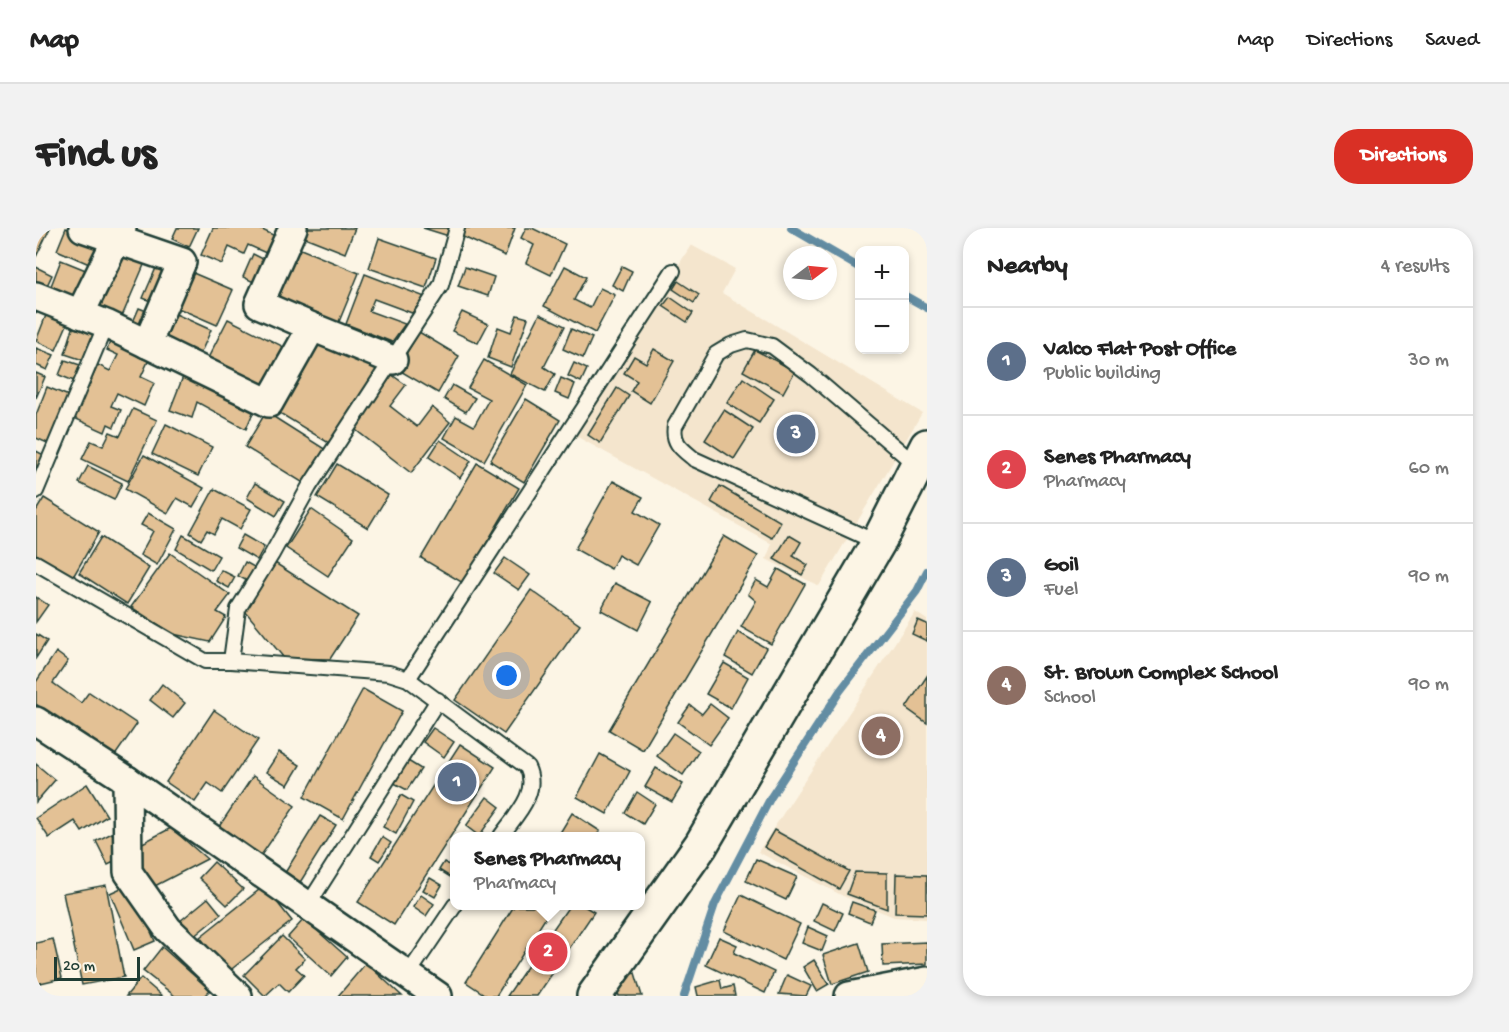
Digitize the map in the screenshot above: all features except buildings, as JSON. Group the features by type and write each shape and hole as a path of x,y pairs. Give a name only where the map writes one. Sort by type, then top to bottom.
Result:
{"main road":[{"path":"594,996 701,845 878,543 922,457"}],"street":[{"path":"84,228 119,234 182,262 147,344"},
{"path":"293,228 259,304 393,360"},
{"path":"80,314 119,234"},
{"path":"36,296 106,324 269,403 312,327"},
{"path":"36,721 127,780 409,973 438,996"},
{"path":"127,780 128,872 168,929 238,996"},
{"path":"849,996 927,981"}],"lane":[{"path":"231,661 238,609 272,555 309,488 441,285 458,228"},
{"path":"408,679 673,271"},
{"path":"36,491 106,324"},
{"path":"878,543 694,459 679,447 673,437 675,426 716,354 731,345 747,340 772,346 922,457"},
{"path":"36,563 205,661 389,673 408,679 438,699 527,768 531,775 531,792 504,832"},
{"path":"308,905 438,699"},
{"path":"409,973 452,910"}],"shaded area":[{"path":"691,245 735,269 722,293 922,413 819,586 766,559 772,544 574,435"},
{"path":"915,612 927,620 927,919 894,917 843,896 758,852"}],"waterway":[{"path":"791,228 855,265"},
{"path":"909,298 927,308"},
{"path":"684,996 715,904 771,797 840,691 917,591 927,571"}],"place":[{"name":"Goil","path":"796,434"},
{"name":"St. Brown Complex School","path":"881,736"},
{"name":"Valco Flat Post Office","path":"457,782"},
{"name":"Senes Pharmacy","path":"548,952"}]}
